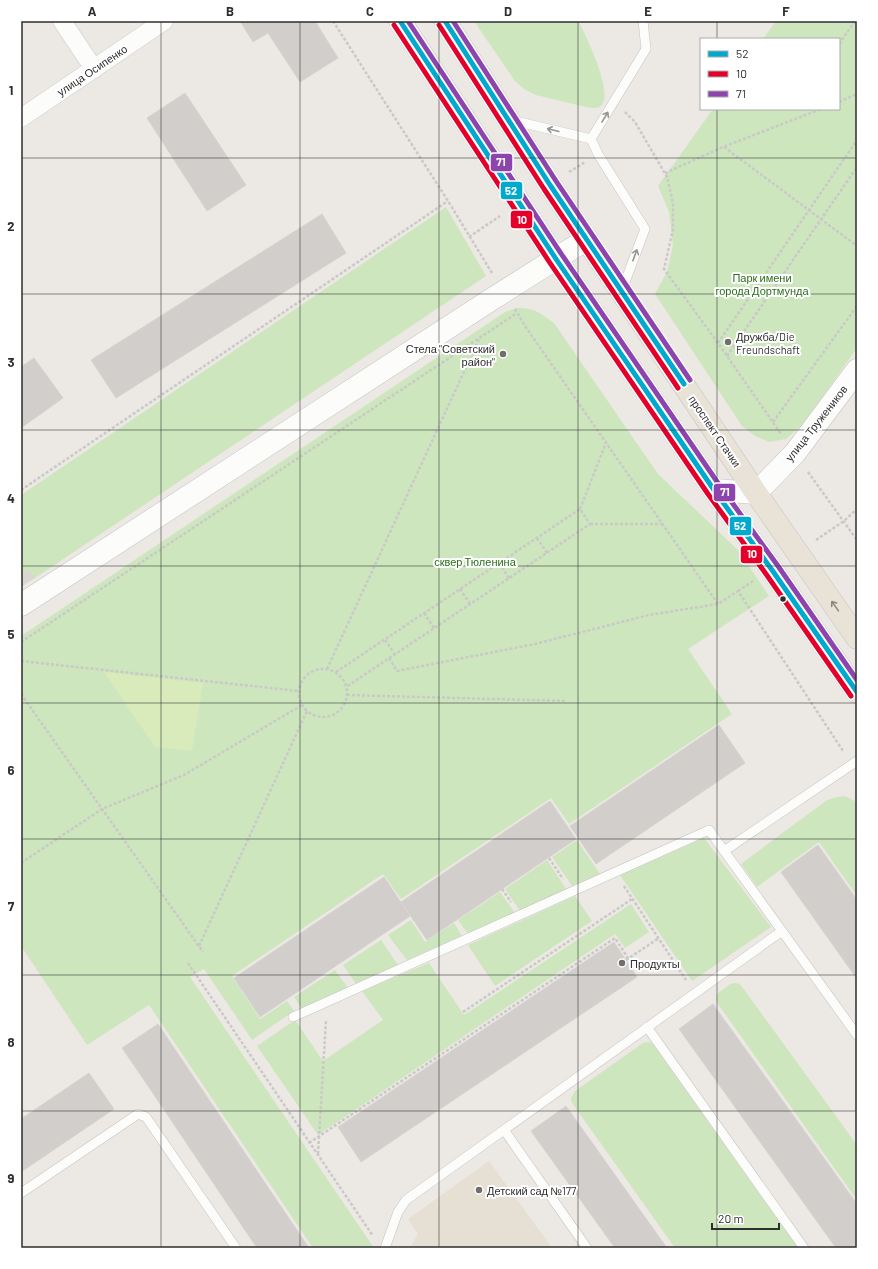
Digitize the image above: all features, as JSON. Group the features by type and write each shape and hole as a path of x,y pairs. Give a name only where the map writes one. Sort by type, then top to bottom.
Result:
{"main road":[{"path":"400,21 556,259 714,490 857,692"},
{"name":"проспект Стачки","path":"445,21 587,239 756,493 857,638"},
{"path":"21,606 503,291 587,239"},
{"name":"улица Тружеников","path":"756,493 795,453 857,370"},
{"path":"714,490 756,493"}],"street":[{"path":"62,21 94,69"},
{"name":"улица Осипенко","path":"21,118 164,21"}],"lane":[{"path":"591,140 646,49 643,21"},
{"path":"508,119 591,140 598,154 645,229 622,291"},
{"path":"724,851 854,762"},
{"path":"292,1017 709,830 857,1035"},
{"path":"386,1248 398,1212 406,1200 782,930"},
{"path":"647,1028 804,1248"},
{"path":"21,1193 138,1114 146,1117 236,1248"},
{"path":"504,1130 587,1248"}],"path":[{"path":"333,21 448,201 517,313 718,604"},
{"path":"840,43 855,21"},
{"path":"840,102 857,94"},
{"path":"614,102 635,122 665,173 673,203 672,229 664,269 857,540"},
{"path":"665,173 723,147 818,110"},
{"path":"718,343 857,140"},
{"path":"723,147 857,246"},
{"path":"727,356 857,167"},
{"path":"21,490 448,201"},
{"path":"773,422 857,306"},
{"path":"21,642 517,313"},
{"path":"327,669 480,337"},
{"path":"336,672 580,509 606,442"},
{"path":"580,509 590,524"},
{"path":"346,687 590,524 663,524"},
{"path":"537,538 547,553"},
{"path":"499,563 509,578"},
{"path":"460,589 470,604"},
{"path":"388,658 397,671 535,644 649,615 718,604 738,591 854,762"},
{"path":"424,613 434,628"},
{"path":"385,640 395,654"},
{"path":"21,661 298,691"},
{"path":"319,669 327,669 336,672 342,678 346,687 347,695 339,710 332,715 323,717 307,711 302,705 298,691 300,683 305,676 311,671 319,669"},
{"path":"21,694 203,952"},
{"path":"347,695 566,701"},
{"path":"21,863 102,809 184,775 302,705"},
{"path":"199,946 307,711"},
{"path":"549,858 572,892"},
{"path":"615,872 695,993"},
{"path":"463,1012 632,899"},
{"path":"310,1143 615,938 627,959 659,938"},
{"path":"188,963 376,1241"},
{"path":"318,1156 328,1001"}],"shaded area":[{"path":"28,569 35,578 21,587 21,575"},
{"name":"Детский сад №177","path":"489,1161 552,1248 410,1248 418,1234 408,1219"}],"green space":[{"path":"475,21 577,21 588,41 602,78 604,100 601,106 595,108 586,107 536,95 524,89 515,81"},
{"name":"Парк имени города Дортмунда","path":"776,21 857,21 857,348 803,424 786,439 769,442 755,436 742,426 655,294 667,272 673,245 669,212 658,186 712,110 840,110 840,38 764,38"},
{"path":"446,207 486,276 35,578 28,570 21,575 21,495"},
{"name":"сквер Тюленина","path":"517,308 537,312 554,323 658,474 738,550 769,596 688,649 732,714 569,824 551,798 401,899 383,874 232,976 260,1019 287,1001 294,1011 252,1040 204,969 190,977 374,1248 313,1248 149,1005 87,1045 21,946 21,636 505,312"},
{"path":"104,672 203,683 192,751 155,747"},
{"path":"845,796 855,801 857,804 857,896 819,842 757,887 741,864 827,800"},
{"path":"704,838 771,927 692,981 620,875"},
{"path":"577,840 600,874 572,886 552,857"},
{"path":"547,860 567,890 520,911 505,889"},
{"path":"500,892 515,913 468,934 458,920"},
{"path":"575,896 592,921 495,986 468,945"},
{"path":"631,904 649,932 625,948 615,934 318,1135 257,1046 295,1020 323,1061 383,1020 362,991 429,963 464,1015"},
{"path":"411,920 425,942 454,923 462,936 407,960 388,935"},
{"path":"381,940 398,965 356,984 343,965"},
{"path":"335,970 348,988 302,1009 294,997"},
{"path":"730,984 740,984 857,1145 857,1200 718,1004 716,999 717,994"},
{"path":"643,1043 652,1043 798,1248 675,1248 572,1103 571,1098 575,1091"}],"building":[{"path":"240,21 315,21 338,58 300,82 268,33 253,42"},
{"path":"185,93 246,185 207,211 147,118"},
{"path":"322,214 346,253 116,398 91,360"},
{"path":"34,358 63,398 21,428 21,367"},
{"path":"719,725 745,763 596,864 570,826"},
{"path":"550,801 576,839 427,940 401,902"},
{"path":"818,845 857,900 857,979 781,872"},
{"path":"384,877 410,916 260,1017 234,978"},
{"path":"614,942 637,977 361,1162 338,1127"},
{"path":"713,1004 857,1204 857,1248 836,1248 679,1029"},
{"path":"158,1024 309,1248 257,1248 122,1048"},
{"path":"89,1073 114,1109 21,1172 21,1119"},
{"path":"566,1106 667,1248 615,1248 531,1131"}],"transit line":[{"name":"52","path":"400,21 556,259 714,490 857,692"},
{"name":"71","path":"408,21 562,255 720,486 778,566 857,680"},
{"name":"52","path":"445,21 550,185 684,384"},
{"name":"71","path":"453,21 556,181 690,380"},
{"name":"10","path":"394,25 550,263 708,494 851,696"},
{"name":"10","path":"439,25 544,189 678,388"}],"place":[{"name":"Дружба/Die Freundschaft","path":"728,342"},
{"name":"Стела \"Советский район\"","path":"503,354"},
{"name":"Продукты","path":"622,963"},
{"name":"Детский сад №177","path":"479,1190"}]}
